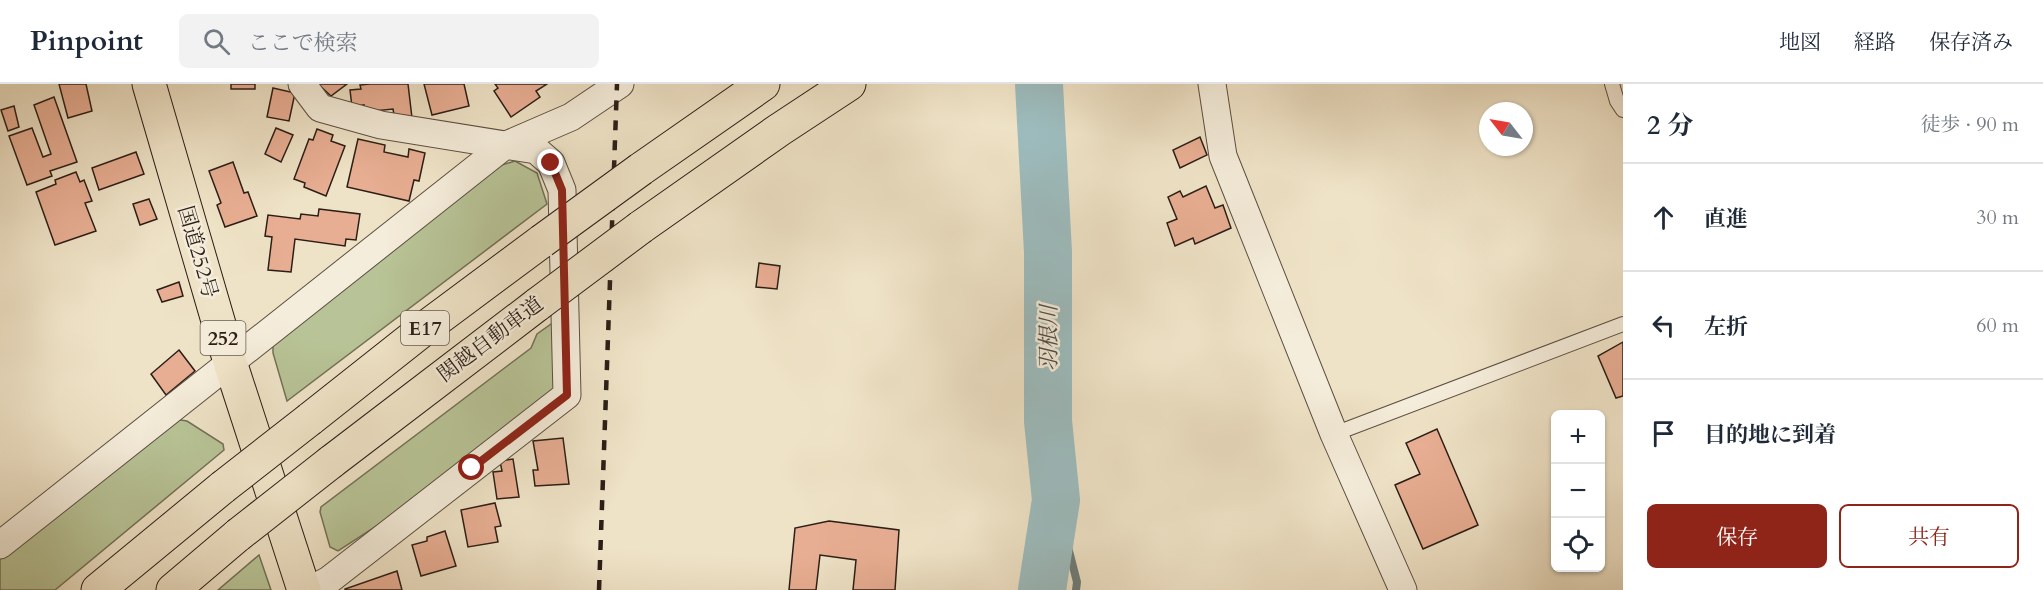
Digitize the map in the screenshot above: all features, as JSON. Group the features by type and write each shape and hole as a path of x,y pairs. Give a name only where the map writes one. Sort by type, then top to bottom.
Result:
{"highway":[{"name":"国道252号","path":"149,84 230,362 304,590"},
{"name":"E17","path":"98,590 223,487 425,328 641,169 763,84"},
{"name":"関越自動車道","path":"173,590 238,535 331,462 538,304 641,227 849,84"}],"street":[{"path":"302,84 320,108 381,125 536,150 551,163 562,190 567,395 329,580 310,590"},
{"path":"0,545 504,146 571,117 620,84"},
{"path":"1212,84 1223,156 1334,434 1403,590"}],"lane":[{"path":"1612,84 1623,110"},
{"path":"1334,434 1623,324"}],"green space":[{"path":"515,161 537,173 547,204 287,401 273,346 495,167"},
{"path":"554,322 557,392 395,514 338,551 330,547 320,512 321,507 531,348 537,334"},
{"path":"174,419 187,421 223,444 224,450 55,590 0,590 0,558"},
{"path":"259,555 271,590 218,590"}],"building":[{"path":"59,84 86,84 92,111 68,118"},
{"path":"231,84 255,84 255,89 231,89"},
{"path":"318,84 347,84 331,96"},
{"path":"408,84 412,118 395,120 393,109 364,112 364,105 352,107 350,90 361,89 360,85"},
{"path":"424,84 464,84 469,106 432,115"},
{"path":"495,84 547,84 536,91 540,97 511,117 494,91 498,88"},
{"path":"273,88 295,93 289,121 267,117"},
{"path":"54,97 77,162 50,171 52,176 27,185 9,136 32,128 43,157 51,154 34,105"},
{"path":"14,106 19,127 8,131 1,110"},
{"path":"276,128 293,135 281,162 265,154"},
{"path":"317,129 333,135 331,141 345,146 326,196 304,187 305,183 294,179 309,139 313,140"},
{"path":"1200,137 1207,155 1180,168 1173,150"},
{"path":"358,139 385,145 384,152 408,157 409,149 425,153 419,181 414,180 409,201 347,187"},
{"path":"136,152 144,174 99,190 92,168"},
{"path":"233,162 244,193 248,192 257,216 225,227 217,205 221,203 209,171"},
{"path":"76,172 80,182 84,180 92,201 85,203 96,231 55,245 36,192 56,184 55,180"},
{"path":"1206,186 1215,208 1223,205 1231,228 1195,244 1193,238 1175,246 1167,223 1177,219 1168,197 1180,191 1183,197"},
{"path":"149,199 157,219 140,225 133,204"},
{"path":"319,209 360,214 356,240 346,239 345,246 295,239 291,272 268,270 272,237 265,236 268,215 300,219 301,214 318,216"},
{"path":"759,263 780,266 777,289 756,287"},
{"path":"179,282 183,296 162,302 157,290"},
{"path":"1623,342 1623,396 1616,398 1598,356"},
{"path":"179,350 195,371 166,395 151,374"},
{"path":"1437,429 1478,525 1423,549 1395,485 1420,474 1406,443"},
{"path":"563,438 569,484 535,486 533,470 538,470 533,441"},
{"path":"513,459 519,497 497,499 493,472 502,471 500,461"},
{"path":"495,503 501,526 495,527 498,542 468,547 461,510"},
{"path":"829,521 899,530 895,590 853,590 856,560 820,555 816,590 789,590 795,528"},
{"path":"445,531 456,566 421,576 412,545 427,541 427,537"},
{"path":"397,571 402,590 345,590 345,589"}],"waterway":[{"name":"羽根川","path":"1039,84 1048,252 1048,421 1056,500 1042,590"},
{"path":"1056,500 1077,582 1076,590"}],"railway":[{"path":"599,590 617,84"}],"route":[{"path":"472,468 567,395 562,190 551,163"}]}
